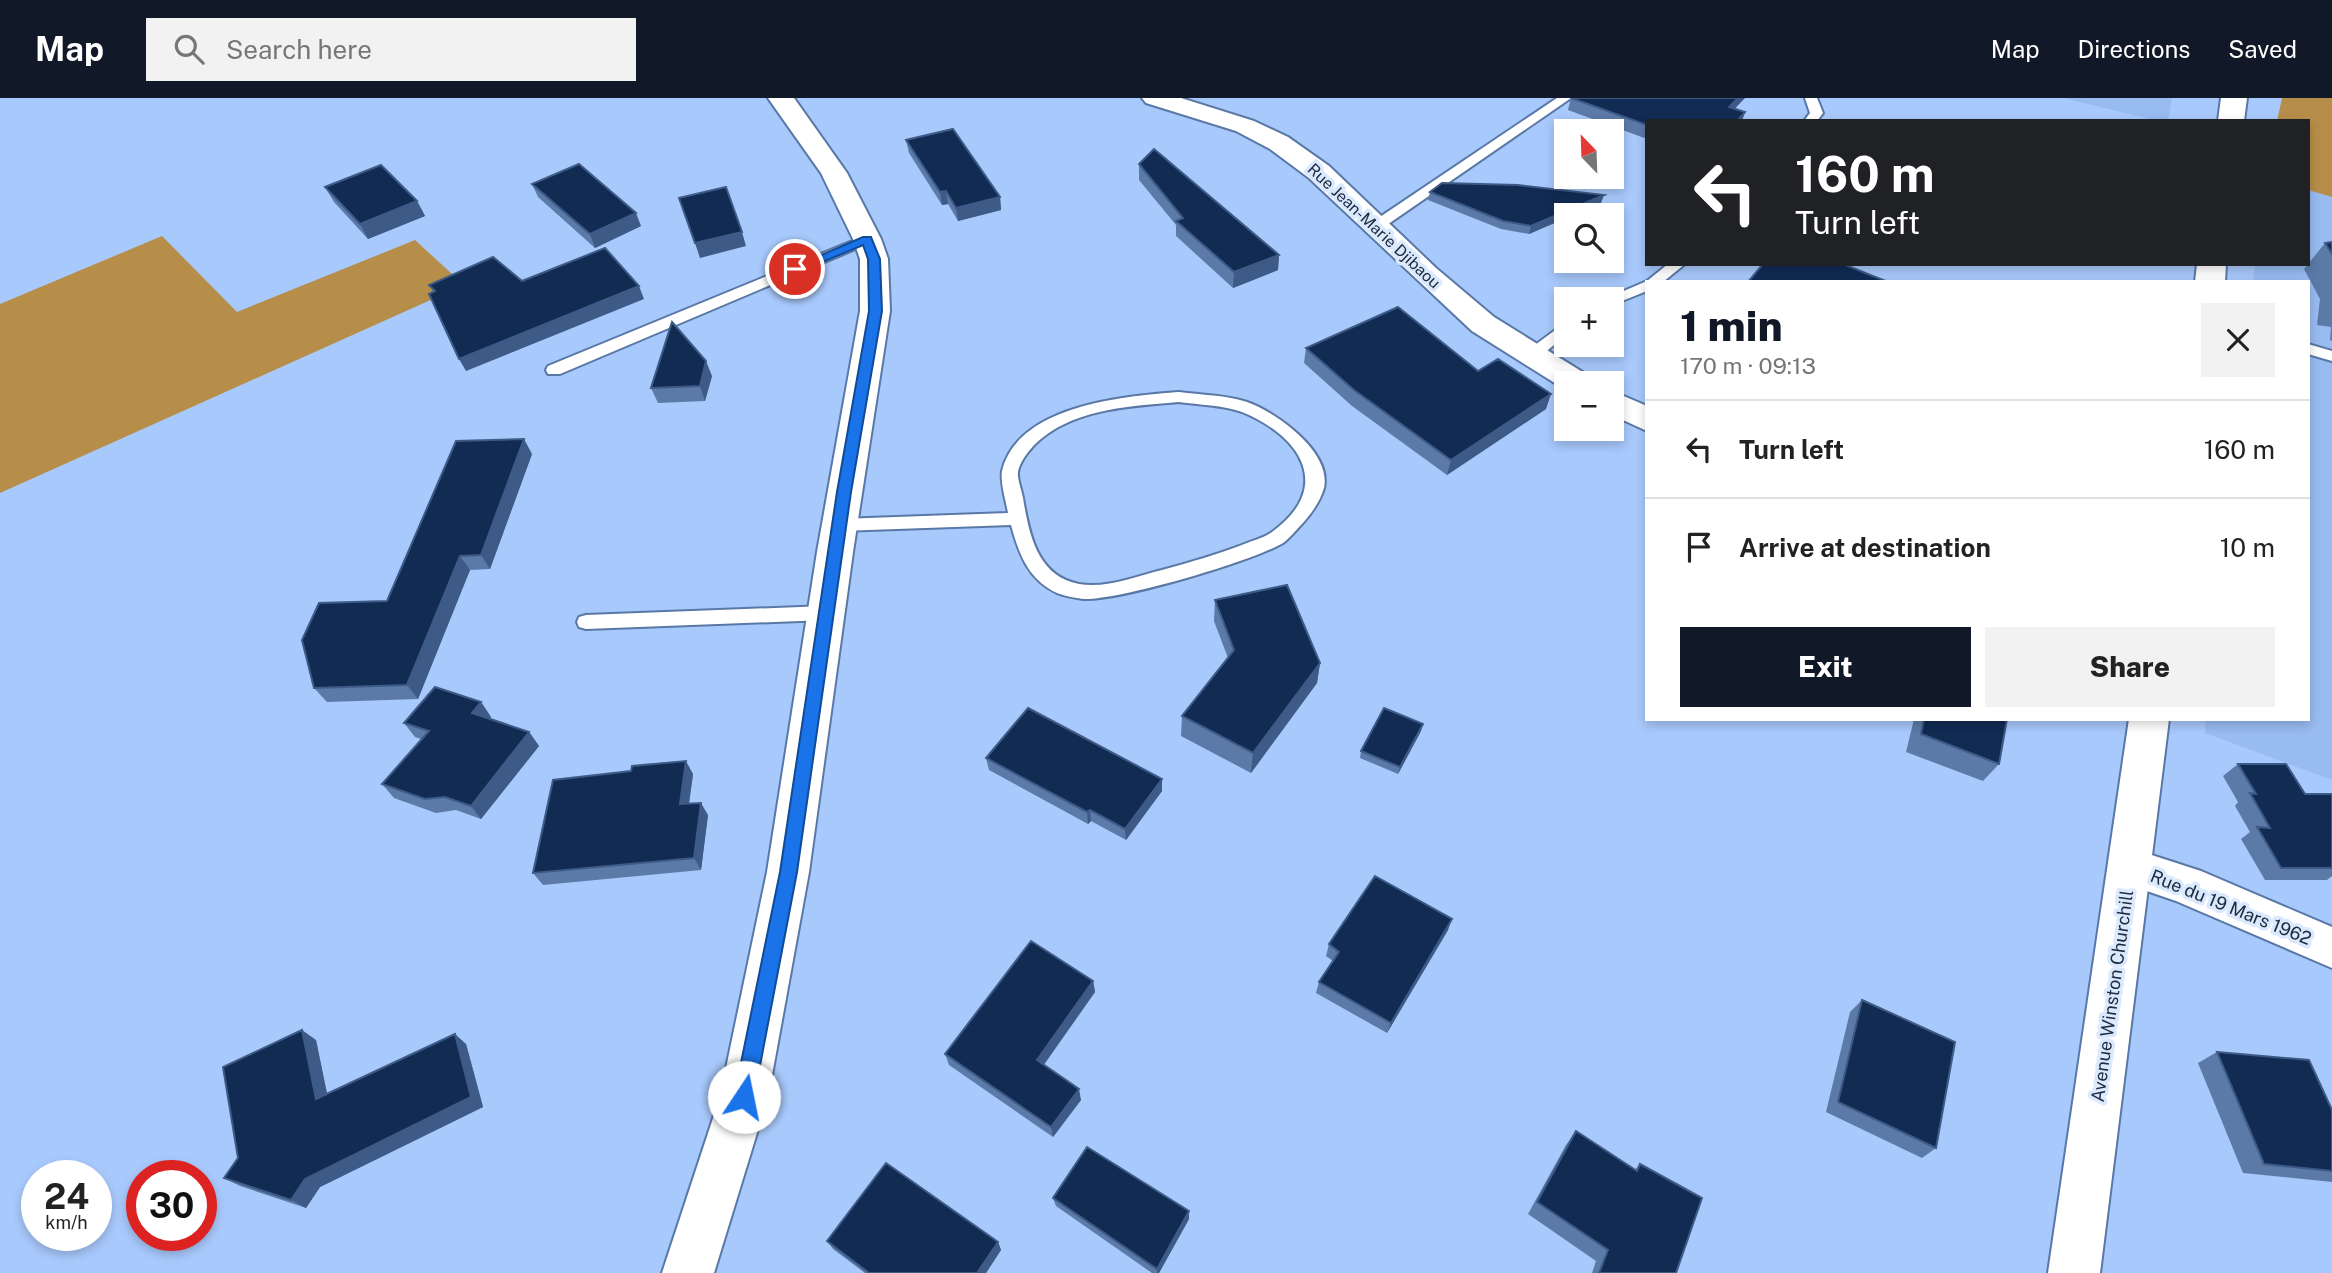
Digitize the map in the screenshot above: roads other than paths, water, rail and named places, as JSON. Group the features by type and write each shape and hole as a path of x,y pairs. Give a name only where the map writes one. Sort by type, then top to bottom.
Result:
{"street":[{"path":"688,1273 744,1097 789,872 826,613 875,311 874,259 867,239 834,173 781,98"},
{"name":"Rue Jean-Marie Djibaou","path":"1155,98 1245,126 1279,143 1319,172 1483,324 1558,371"},
{"path":"2231,119 2234,98"},
{"path":"1624,408 1645,419"},
{"name":"Avenue Winston Churchill","path":"2074,1273 2150,721"},
{"name":"Rue du 19 Mars 1962","path":"2130,867 2186,885 2332,948"}],"lane":[{"path":"1376,226 1565,98"},
{"path":"1811,98 1817,113 1812,119"},
{"path":"554,370 867,239"},
{"path":"1656,280 1675,266"},
{"path":"1624,295 1645,286"},
{"path":"1532,355 1554,337"},
{"path":"2310,350 2332,356"},
{"path":"1179,397 1242,405 1272,420 1296,440 1311,464 1316,486 1306,509 1277,538 1216,562 1117,589 1084,592 1063,588 1041,572 1029,556 1018,519 1010,472 1020,451 1036,434 1054,423 1127,401 1179,397"},
{"path":"840,525 1018,519"},
{"path":"586,622 826,613"}]}
